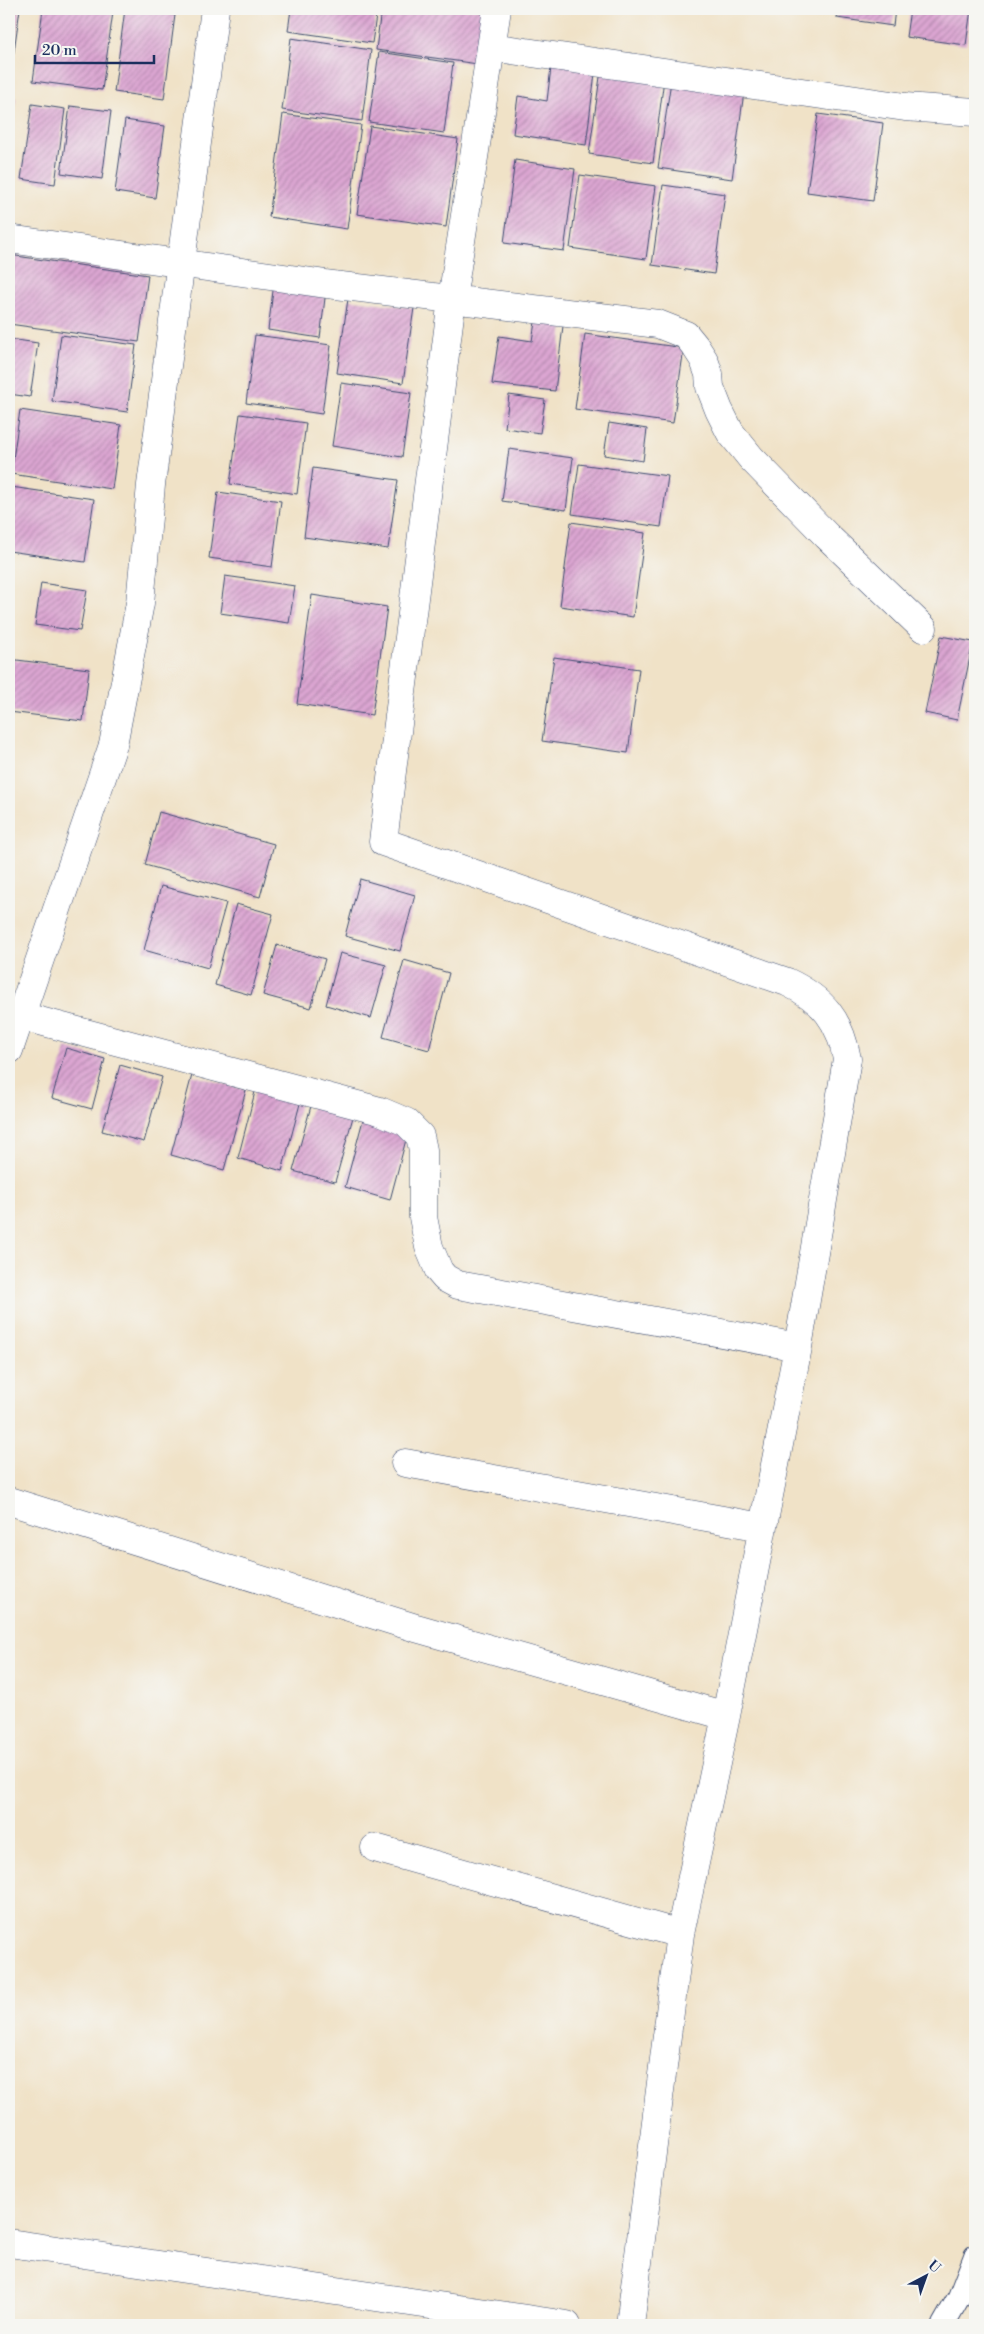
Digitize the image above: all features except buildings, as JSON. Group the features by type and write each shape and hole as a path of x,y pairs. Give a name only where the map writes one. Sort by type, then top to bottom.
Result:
{"street":[{"path":"9,1050 113,744 140,603 151,484 215,9"},
{"path":"498,9 452,299 383,842 787,982 806,991 821,1004 835,1022 843,1037 847,1059 798,1346 726,1716 680,1934 630,2325"},
{"path":"491,47 906,107 975,112"},
{"path":"9,239 182,265 658,324 686,335 704,360 709,374 710,387 730,432 751,458 827,536 923,628"},
{"path":"21,1016 380,1111 406,1122 420,1136 423,1150 422,1217 433,1260 445,1278 458,1285 798,1346"},
{"path":"405,1463 762,1527"},
{"path":"9,1501 416,1628 726,1716"},
{"path":"375,1848 680,1934"},
{"path":"9,2243 567,2325"}],"lane":[{"path":"943,2325 959,2297 975,2256"}]}
